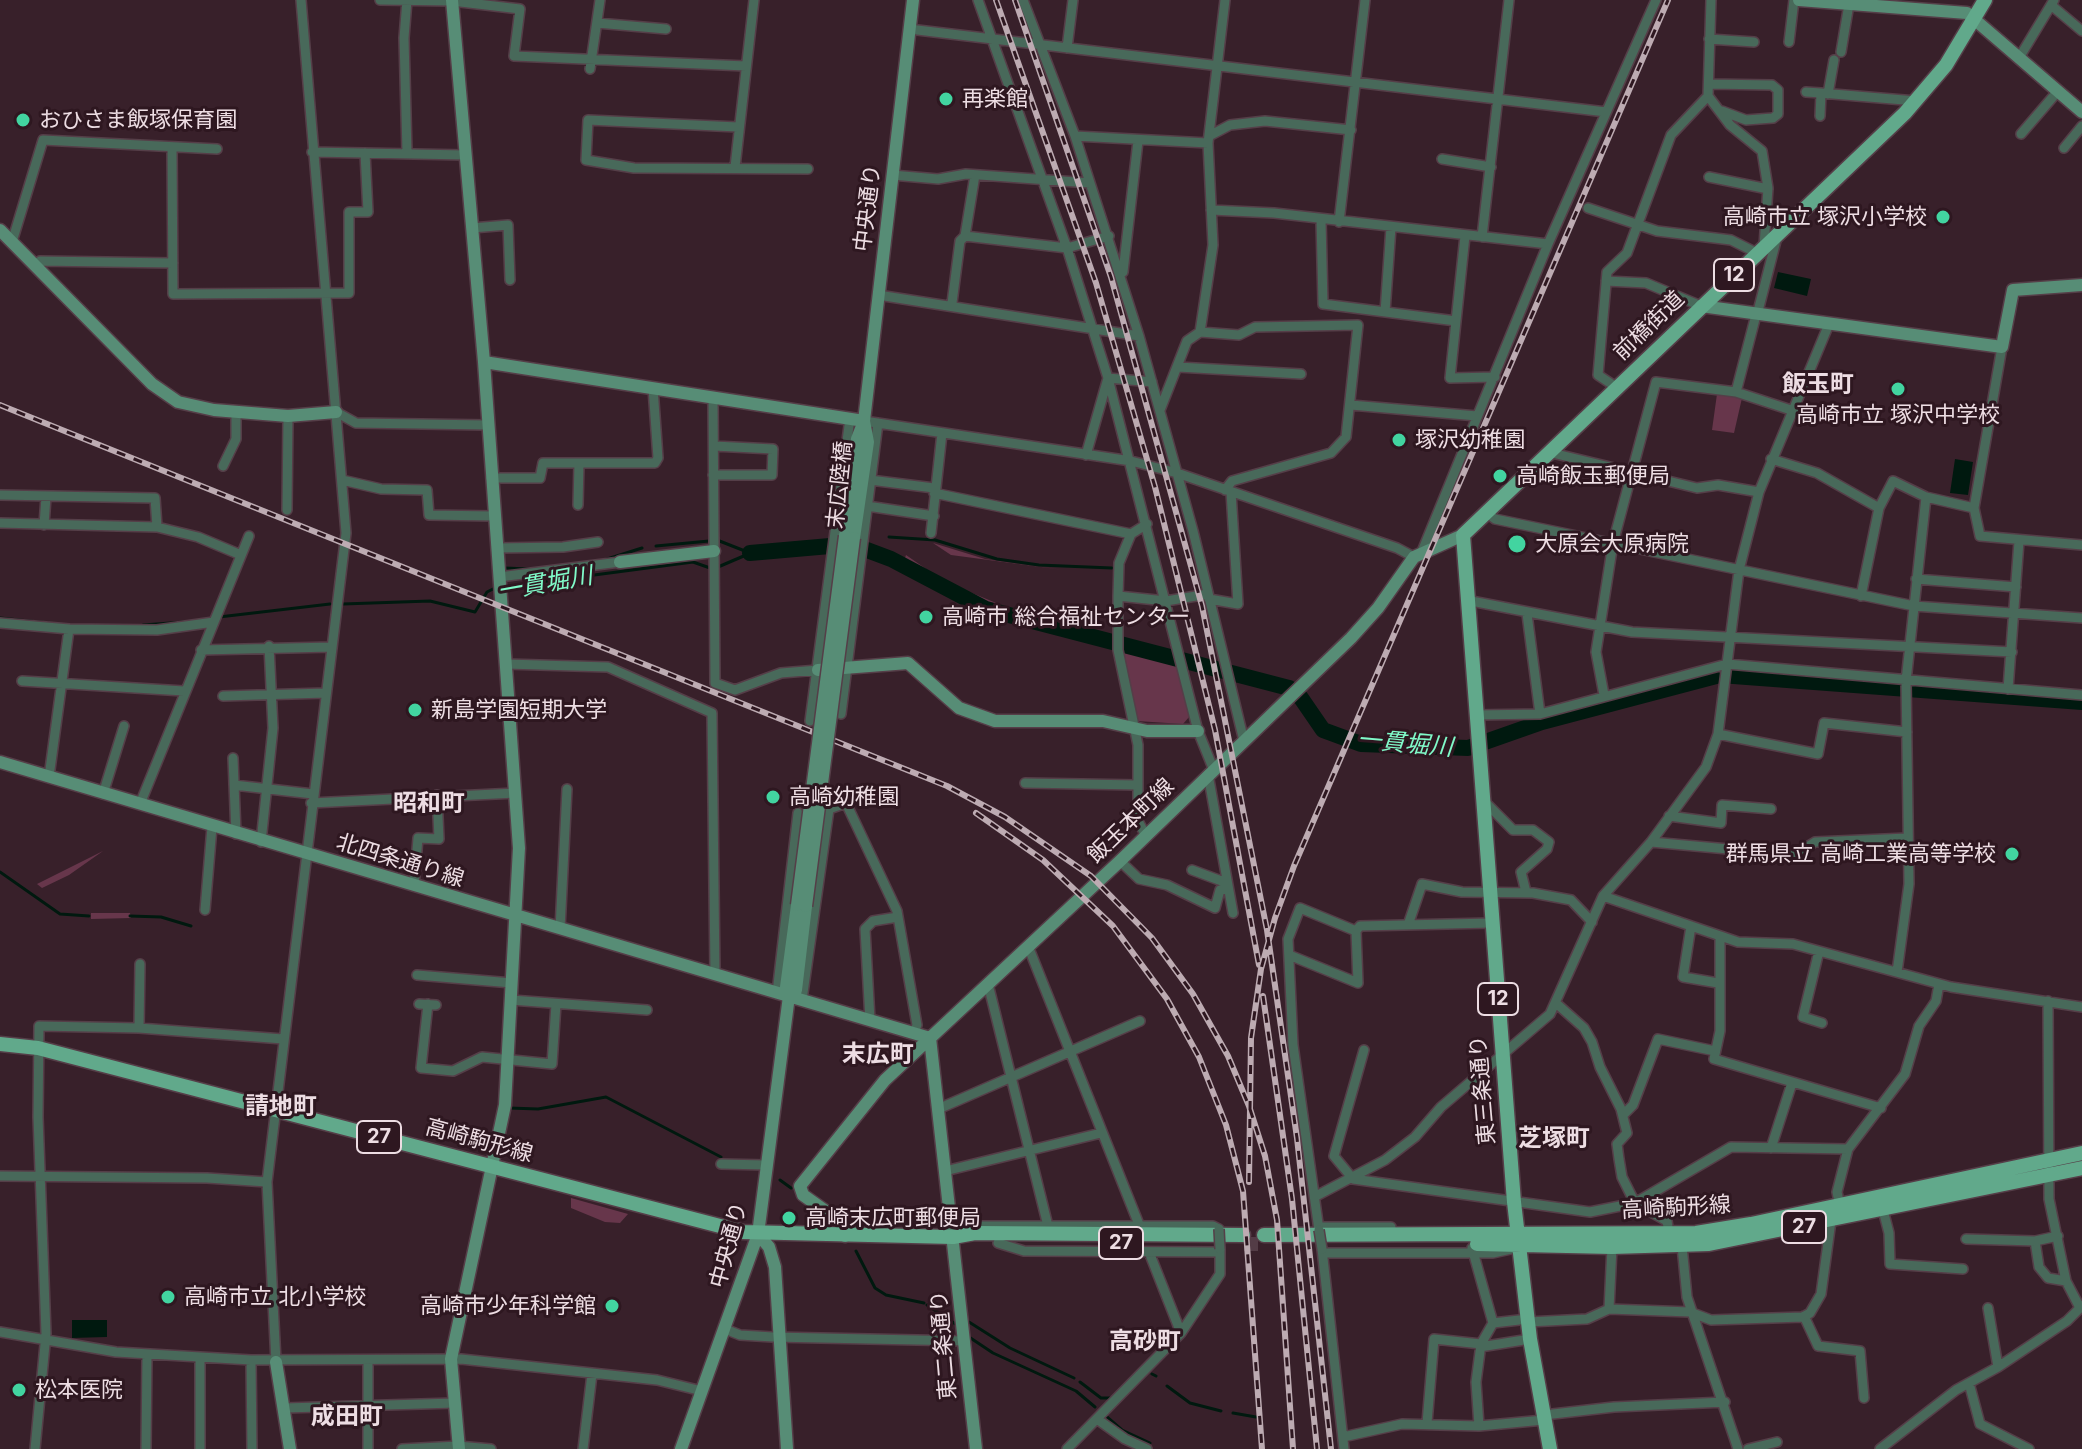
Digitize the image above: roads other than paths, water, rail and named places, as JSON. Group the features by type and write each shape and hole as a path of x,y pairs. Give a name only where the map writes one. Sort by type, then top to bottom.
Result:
{"main road":[{"name":"前橋街道","path":"1463,535 1916,101 1946,65 1985,0"},
{"name":"東三条通り","path":"1463,535 1514,1202 1521,1240 1530,1339 1550,1449"},
{"name":"高崎駒形線","path":"0,1044 38,1048 758,1234 953,1237 995,1234 1244,1239"},
{"name":"高崎駒形線","path":"1521,1240 1612,1247 1682,1246 1755,1237 1883,1210 2047,1168 2082,1153"},
{"name":"高崎駒形線","path":"1265,1240 1472,1244 1719,1230 2047,1168 2082,1168"}],"street":[{"path":"290,1449 276,1362 267,1182 345,545 301,0"},
{"path":"380,0 520,4 514,56 591,64 746,66"},
{"path":"407,0 404,38 407,153"},
{"path":"452,0 484,362 519,848 505,1105 451,1359 459,1448"},
{"path":"591,64 600,0"},
{"path":"735,167 754,0"},
{"name":"中央通り","path":"857,420 878,295 913,0"},
{"path":"978,0 1067,248 1108,378 1210,771 1233,913"},
{"path":"1023,0 1075,136 1122,279 1177,473 1244,741"},
{"path":"1067,48 1073,0"},
{"path":"1200,332 1213,245 1208,140 1225,0"},
{"path":"1339,222 1365,0"},
{"path":"1482,237 1509,0"},
{"path":"1418,556 1548,244 1656,0"},
{"path":"1616,387 1598,375 1607,272 1627,253 1671,135 1708,96 1711,0"},
{"path":"1789,42 1796,0 1967,13 2082,112"},
{"path":"1820,116 1852,2"},
{"path":"2019,58 2052,3 2082,31"},
{"path":"597,23 666,29"},
{"path":"909,29 1606,112"},
{"path":"1709,39 1754,42"},
{"path":"1709,84 1772,85 1778,90 1778,114 1773,118 1746,120 1722,111"},
{"path":"2021,134 2058,91"},
{"path":"1806,92 1916,101"},
{"path":"1588,208 1637,225 1695,238 1731,240 1761,250 1768,189 1760,147 1735,130 1708,96"},
{"path":"738,127 588,120 586,160 634,168 808,169"},
{"path":"1075,136 1138,141 1208,140 1230,125 1265,121 1351,130"},
{"path":"2064,148 2082,126"},
{"path":"12,242 43,140 217,149"},
{"path":"1122,279 1138,141"},
{"path":"172,148 173,294 349,293 349,212 368,212 365,153"},
{"path":"312,152 465,155"},
{"path":"1442,159 1491,167"},
{"path":"892,175 938,179 975,175 1090,183"},
{"path":"952,303 960,241 965,236 975,175"},
{"path":"1709,177 1768,189"},
{"path":"1211,210 1548,244"},
{"path":"1321,220 1323,304 1456,321"},
{"path":"472,228 508,225 510,280"},
{"path":"1385,312 1391,227"},
{"path":"0,230 152,384 178,402 236,412 288,416 336,412 356,423 487,425"},
{"path":"1736,392 1777,235"},
{"path":"965,236 1067,248 1109,236"},
{"path":"1465,236 1450,378 1495,377"},
{"path":"35,265 40,261 173,263"},
{"path":"1606,281 1646,283 1701,306 2002,347"},
{"path":"2082,285 2013,290 1974,508 1982,538 2082,545"},
{"path":"878,295 952,303 1139,336"},
{"path":"1118,596 1166,601 1209,597 1238,604 1228,491 1232,481 1297,466 1309,457 1331,453 1346,437 1360,309"},
{"path":"1316,1196 1385,1160 1415,1137 1441,1107 1503,1056 1557,1004 1603,896 1651,842 1706,767 1718,734 1739,570 1759,492 1829,324"},
{"path":"1160,410 1187,341 1200,332 1239,335 1255,327 1358,325"},
{"path":"484,362 1131,461 1177,473 1418,556 1463,535"},
{"path":"1178,367 1301,374"},
{"path":"1108,378 1152,382"},
{"path":"1086,455 1108,378"},
{"path":"1604,695 1596,652 1613,543 1656,382 1736,392 1794,411"},
{"path":"491,478 540,478 543,463 655,463 658,458 653,388"},
{"path":"713,397 715,683 735,690 781,673 908,663 959,708 984,719 1103,721 1135,729 1198,731"},
{"path":"1351,405 1477,416"},
{"path":"223,466 236,439 236,412"},
{"path":"287,510 288,416"},
{"name":"末広陸橋","path":"789,996 786,987 802,903 849,544 857,420"},
{"path":"810,721 818,670 849,544 867,506 878,423"},
{"path":"931,533 942,433"},
{"path":"713,475 772,475 773,449 714,446"},
{"path":"1548,452 1697,488 1718,485 1759,492"},
{"path":"1771,459 1817,473 1879,508"},
{"path":"578,505 579,463"},
{"path":"342,480 381,489 427,490 429,515 493,516"},
{"path":"870,480 934,490 1131,534"},
{"path":"1861,596 1879,508 1893,481 1926,497 1974,508"},
{"path":"0,495 155,498 157,527"},
{"path":"44,525 46,497"},
{"path":"1897,972 1909,894 1909,644 1926,497"},
{"path":"867,506 934,516"},
{"path":"1486,512 1495,519 1914,606 2082,618"},
{"path":"0,523 157,527 198,537 241,555"},
{"path":"1145,834 1138,821 1135,729 1118,645 1118,596 1119,563 1131,534 1147,524"},
{"path":"140,804 249,536"},
{"path":"2008,689 2019,541"},
{"path":"497,548 563,547 598,542"},
{"path":"841,714 848,666 849,544"},
{"path":"499,584 620,562 714,551"},
{"name":"飯玉本町線","path":"845,1236 841,1222 803,1195 800,1186 885,1080 1120,861 1371,617 1418,556"},
{"path":"1916,579 2016,587"},
{"path":"1466,600 1600,628 2012,652"},
{"path":"1527,614 1540,714"},
{"path":"0,623 69,629 157,630 216,618"},
{"path":"49,777 69,629"},
{"path":"201,650 269,646 332,647"},
{"path":"261,842 273,728 269,646"},
{"path":"506,664 608,667 712,713 715,974"},
{"path":"1476,715 1540,714 1604,695 1727,666 1907,687 2008,689 2082,695"},
{"path":"22,681 184,691"},
{"path":"223,696 326,693"},
{"path":"1718,734 1818,754 1824,723 1907,732"},
{"path":"103,794 124,726"},
{"path":"233,758 236,834"},
{"name":"北四条通り線","path":"0,762 261,842 789,996"},
{"path":"1025,783 1138,785"},
{"path":"234,785 267,786 312,798 516,793"},
{"path":"560,929 567,789"},
{"path":"414,886 418,838 439,839 437,795"},
{"path":"1483,800 1513,830 1533,830 1549,842 1547,849 1521,872 1526,892"},
{"path":"914,1033 917,1025 898,917 889,888 846,803 829,809 802,903 789,996 930,1038"},
{"path":"1669,816 1721,823 1722,805 1771,809"},
{"path":"798,813 802,903"},
{"path":"205,910 212,827"},
{"path":"1651,842 1794,855 1815,842 1908,838"},
{"path":"1120,861 1139,879 1167,885 1215,908 1220,890 1227,886"},
{"path":"1192,870 1227,886"},
{"path":"1408,925 1422,884 1462,892 1526,892 1571,900 1592,922"},
{"path":"1603,896 1738,942 1793,944 1939,984 2082,1007"},
{"path":"1344,1449 1316,1196 1293,1045 1288,939 1300,908 1356,931"},
{"path":"870,1020 865,929 873,921 898,917"},
{"path":"1289,955 1358,983 1356,931 1360,926 1491,923"},
{"path":"1691,926 1683,977 1718,983"},
{"path":"1720,936 1720,1031 1714,1059 1881,1108"},
{"path":"1028,946 1140,1227"},
{"path":"1819,951 1803,1017 1822,1023"},
{"path":"139,1028 140,964"},
{"path":"417,975 512,983"},
{"path":"988,984 1048,1226"},
{"path":"1840,1206 1837,1192 1848,1149 1905,1074 1919,1026 1936,1001 1939,984"},
{"name":"中央通り","path":"681,1449 758,1234 789,996"},
{"path":"511,1000 647,1010"},
{"path":"1880,1449 1969,1383 1998,1367 2081,1307 2066,1281 2047,1168 2048,1001"},
{"path":"428,1004 420,1032 421,1068 453,1068 482,1057 552,1064 556,1004"},
{"path":"1557,1004 1584,1028 1623,1115 1627,1133 1617,1144 1622,1177 1635,1203 1667,1221 1669,1233"},
{"path":"938,1109 1140,1021"},
{"path":"35,1449 46,1339 39,1026 139,1028 283,1039"},
{"name":"東二条通り","path":"930,1038 976,1449"},
{"path":"1623,1115 1633,1105 1658,1039 1715,1051"},
{"path":"1364,1050 1334,1156 1350,1176 1590,1212 1635,1203 1731,1147 1848,1149"},
{"path":"1771,1148 1792,1083"},
{"path":"945,1171 1101,1133"},
{"path":"721,1164 766,1165"},
{"path":"0,1176 267,1182"},
{"path":"1883,1210 1889,1233 1890,1264 1963,1269"},
{"path":"1493,1323 1587,1319 1609,1309 1675,1311 1711,1320 1804,1316 1821,1294 1831,1221"},
{"path":"995,1234 1048,1226 1213,1226 1219,1229 1220,1274 1181,1333 1067,1449"},
{"path":"1319,1229 1452,1228 1472,1244 1493,1323 1481,1346 1476,1382 1479,1426"},
{"path":"758,1234 772,1252 777,1277 787,1449"},
{"path":"995,1234 1032,1251 1220,1251"},
{"path":"1966,1239 2035,1241 2058,1236"},
{"path":"2035,1241 2039,1267 2048,1278 2066,1281"},
{"path":"1322,1251 1472,1244"},
{"path":"1682,1246 1687,1297 1725,1402 1738,1449"},
{"path":"1609,1309 1612,1247"},
{"path":"1149,1252 1181,1333"},
{"path":"1988,1308 1998,1367"},
{"path":"1804,1316 1818,1346 1860,1351 1864,1398"},
{"path":"725,1329 740,1335 965,1341"},
{"path":"0,1332 147,1354 276,1362 451,1359 672,1383 702,1391"},
{"path":"1427,1423 1434,1339 1481,1346 1530,1339"},
{"path":"146,1449 147,1354"},
{"path":"200,1357 200,1449"},
{"path":"251,1360 252,1449"},
{"path":"368,1360 368,1449"},
{"path":"583,1449 592,1374"},
{"path":"1969,1383 1982,1427 2029,1449"},
{"path":"1343,1437 1384,1426 1427,1423 1479,1426 1614,1407 1725,1402"},
{"path":"285,1408 455,1403"},
{"path":"1097,1419 1125,1439 1147,1449"},
{"path":"1748,1449 1777,1442"},
{"path":"402,1449 491,1449"}],"waterway":[{"path":"889,537 935,540 997,559 1039,565 1112,568"},
{"path":"717,540 750,553"},
{"path":"656,546 709,541"},
{"name":"一貫堀川","path":"750,553 830,546 867,550 891,559 986,609 1289,688 1301,698 1323,730 1361,744 1468,748 1542,722 1720,675 2082,702"},
{"path":"604,560 642,548"},
{"name":"一貫堀川","path":"718,567 746,555"},
{"name":"一貫堀川","path":"503,587 693,562 710,568"},
{"path":"505,568 529,569"},
{"name":"一貫堀川","path":"343,604 430,601 475,612 487,592 495,588"},
{"name":"一貫堀川","path":"219,617 330,604"},
{"name":"一貫堀川","path":"0,618 48,623"},
{"name":"一貫堀川","path":"143,625 184,622"},
{"path":"0,872 60,914 89,916"},
{"path":"130,916 161,917 191,926"},
{"path":"509,1108 538,1109 606,1097 721,1157"},
{"path":"780,1180 791,1188"},
{"path":"856,1251 875,1288 886,1295 924,1303"},
{"path":"927,1305 957,1325"},
{"path":"969,1322 1010,1348 1074,1378"},
{"path":"969,1337 993,1353 1076,1391 1095,1407"},
{"path":"1152,1374 1156,1376"},
{"path":"1080,1382 1101,1398 1110,1398"},
{"path":"1167,1386 1190,1403 1221,1411"},
{"path":"1233,1413 1256,1417"},
{"path":"1107,1417 1122,1430 1150,1443"}],"tunnel":[{"path":"1244,1244 1265,1244"}],"railway":[{"path":"996,0 1096,283 1155,487 1215,730 1259,965"},
{"path":"1015,0 1111,277 1202,606 1267,930 1297,1138 1331,1449"},
{"path":"1249,1182 1251,1038 1261,969 1275,918 1294,866 1668,0"},
{"path":"0,405 947,786 1005,817 1091,876 1152,938 1193,994 1228,1056 1249,1106 1265,1156 1277,1220 1293,1449"},
{"path":"976,813 1043,860 1113,926 1167,999 1199,1057 1226,1125 1243,1191 1262,1449"},
{"path":"1263,996 1292,1199 1317,1449"}],"place":[{"name":"再楽館","path":"946,99"},
{"name":"おひさま飯塚保育園","path":"23,120"},
{"name":"高崎市立 塚沢小学校","path":"1943,217"},
{"name":"高崎市立 塚沢中学校","path":"1898,389"},
{"name":"塚沢幼稚園","path":"1399,440"},
{"name":"高崎飯玉郵便局","path":"1500,476"},
{"name":"大原会大原病院","path":"1517,544"},
{"name":"高崎市 総合福祉センター","path":"926,617"},
{"name":"新島学園短期大学","path":"415,710"},
{"name":"高崎幼稚園","path":"773,797"},
{"name":"群馬県立 高崎工業高等学校","path":"2012,854"},
{"name":"高崎末広町郵便局","path":"789,1218"},
{"name":"高崎市立 北小学校","path":"168,1297"},
{"name":"高崎市少年科学館","path":"612,1306"},
{"name":"松本医院","path":"19,1390"}],"district":[{"name":"飯玉町","path":"1818,385"},
{"name":"昭和町","path":"429,804"},
{"name":"末広町","path":"878,1055"},
{"name":"請地町","path":"281,1107"},
{"name":"芝塚町","path":"1554,1139"},
{"name":"高砂町","path":"1145,1342"},
{"name":"成田町","path":"347,1417"}]}
